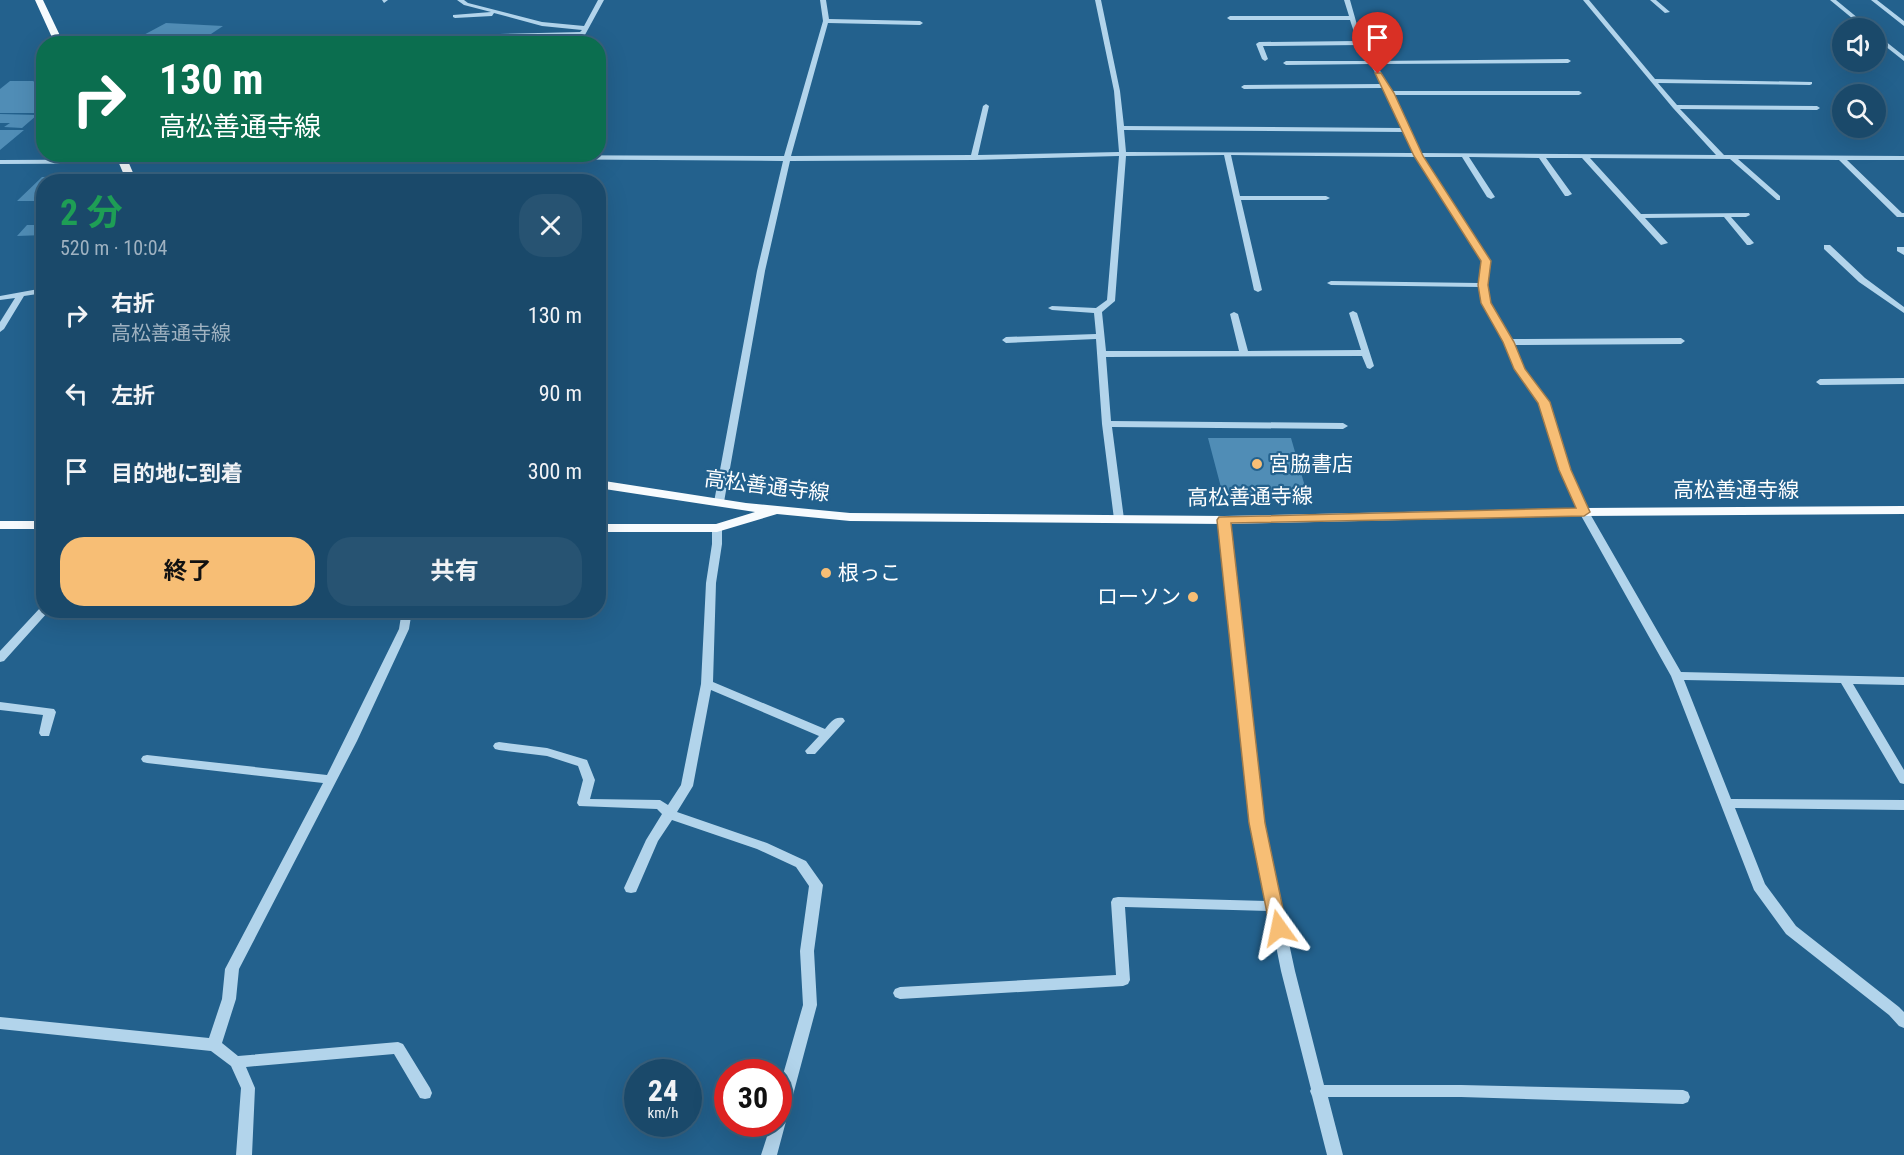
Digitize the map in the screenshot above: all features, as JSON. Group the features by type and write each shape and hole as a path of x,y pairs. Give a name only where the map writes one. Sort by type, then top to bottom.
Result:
{"main road":[{"path":"39,0 56,36"},
{"name":"高松善通寺線","path":"606,485 775,510 849,517 1224,520 1584,512 1904,510"},
{"path":"606,528 717,528 775,510"},
{"path":"0,525 36,525"}],"street":[{"path":"460,0 501,14 582,31"},
{"path":"580,36 601,0"},
{"path":"719,502 761,271 788,159 826,21 823,0"},
{"path":"1052,308 1098,311 1111,301 1123,154 1117,91 1098,0"},
{"path":"1347,0 1362,44 1390,93 1418,156 1486,261 1483,285 1486,303 1508,342 1519,369 1544,402 1565,470 1584,512 1677,676 1759,886 1791,930 1894,1011 1904,1022"},
{"path":"1586,0 1675,107 1721,156"},
{"path":"1653,0 1667,12"},
{"path":"1833,0 1855,18"},
{"path":"1874,0 1904,24"},
{"path":"455,16 501,14"},
{"path":"1230,18 1352,18"},
{"path":"826,21 920,23"},
{"path":"480,36 582,31"},
{"path":"1265,59 1259,44 1362,44"},
{"path":"1886,44 1904,59"},
{"path":"1286,63 1568,61"},
{"path":"1655,81 1810,83"},
{"path":"1244,87 1385,86"},
{"path":"1390,93 1579,93"},
{"path":"974,158 986,106"},
{"path":"1675,107 1817,108"},
{"path":"1120,128 1407,130"},
{"path":"606,157 974,158 1227,153 1904,158"},
{"path":"1227,153 1258,290"},
{"path":"1465,156 1491,197"},
{"path":"1541,156 1568,194"},
{"path":"1584,156 1664,243"},
{"path":"1732,157 1777,198"},
{"path":"1841,158 1900,215 1904,215"},
{"path":"0,162 36,161"},
{"path":"1238,198 1326,198"},
{"path":"1639,216 1746,216"},
{"path":"1727,217 1750,243"},
{"path":"1827,247 1862,280 1904,311"},
{"path":"1331,283 1483,285"},
{"path":"0,298 36,291"},
{"path":"0,329 21,294"},
{"path":"1098,311 1107,424 1119,519"},
{"path":"1353,313 1370,366"},
{"path":"1234,314 1244,353"},
{"path":"1006,340 1100,336"},
{"path":"1508,342 1681,340"},
{"path":"1160,342 1163,354"},
{"path":"1101,354 1365,353"},
{"path":"1820,382 1904,381"},
{"path":"1107,424 1343,426"},
{"path":"1224,520 1257,823 1317,1091 1335,1155"},
{"path":"631,888 652,840 671,815 687,786 707,684 711,583 717,528"},
{"path":"0,658 38,618"},
{"path":"214,1045 229,999 232,969 331,780 404,629 406,618"},
{"path":"1677,676 1904,681"},
{"path":"1845,680 1904,780"},
{"path":"707,684 826,734"},
{"path":"0,706 51,712 45,733"},
{"path":"811,751 839,720"},
{"path":"499,746 548,752 584,763 589,780 582,803 660,805 671,815 762,846 801,864 816,885 807,951 810,1005 792,1071"},
{"path":"147,759 331,780"},
{"path":"1728,803 1904,805"},
{"path":"900,993 1123,980 1118,902 1274,906"},
{"path":"0,1023 214,1045 236,1062 248,1089 244,1155"},
{"path":"236,1062 398,1048 425,1093"},
{"path":"1317,1091 1461,1091 1683,1097"},
{"path":"769,1155 774,1137"}],"building":[{"path":"166,23 223,26 208,36 142,36"},
{"path":"10,81 33,81 36,83 36,113 0,113 0,89"},
{"path":"0,114 36,115 22,128 4,127 10,123 0,123"},
{"path":"0,130 24,130 0,150"},
{"path":"36,183 36,201 17,201"},
{"path":"27,225 36,225 36,235 17,236"},
{"name":"宮脇書店","path":"1208,438 1291,438 1306,490 1279,490 1279,494 1223,495"}],"place":[{"name":"宮脇書店","path":"1257,464"},
{"name":"根っこ","path":"826,573"},
{"name":"ローソン","path":"1193,597"}],"route":[{"path":"1279,928 1257,823 1224,520 1584,512 1565,470 1544,402 1519,369 1508,342 1486,303 1483,285 1486,261 1418,156 1390,93 1378,74"}]}
